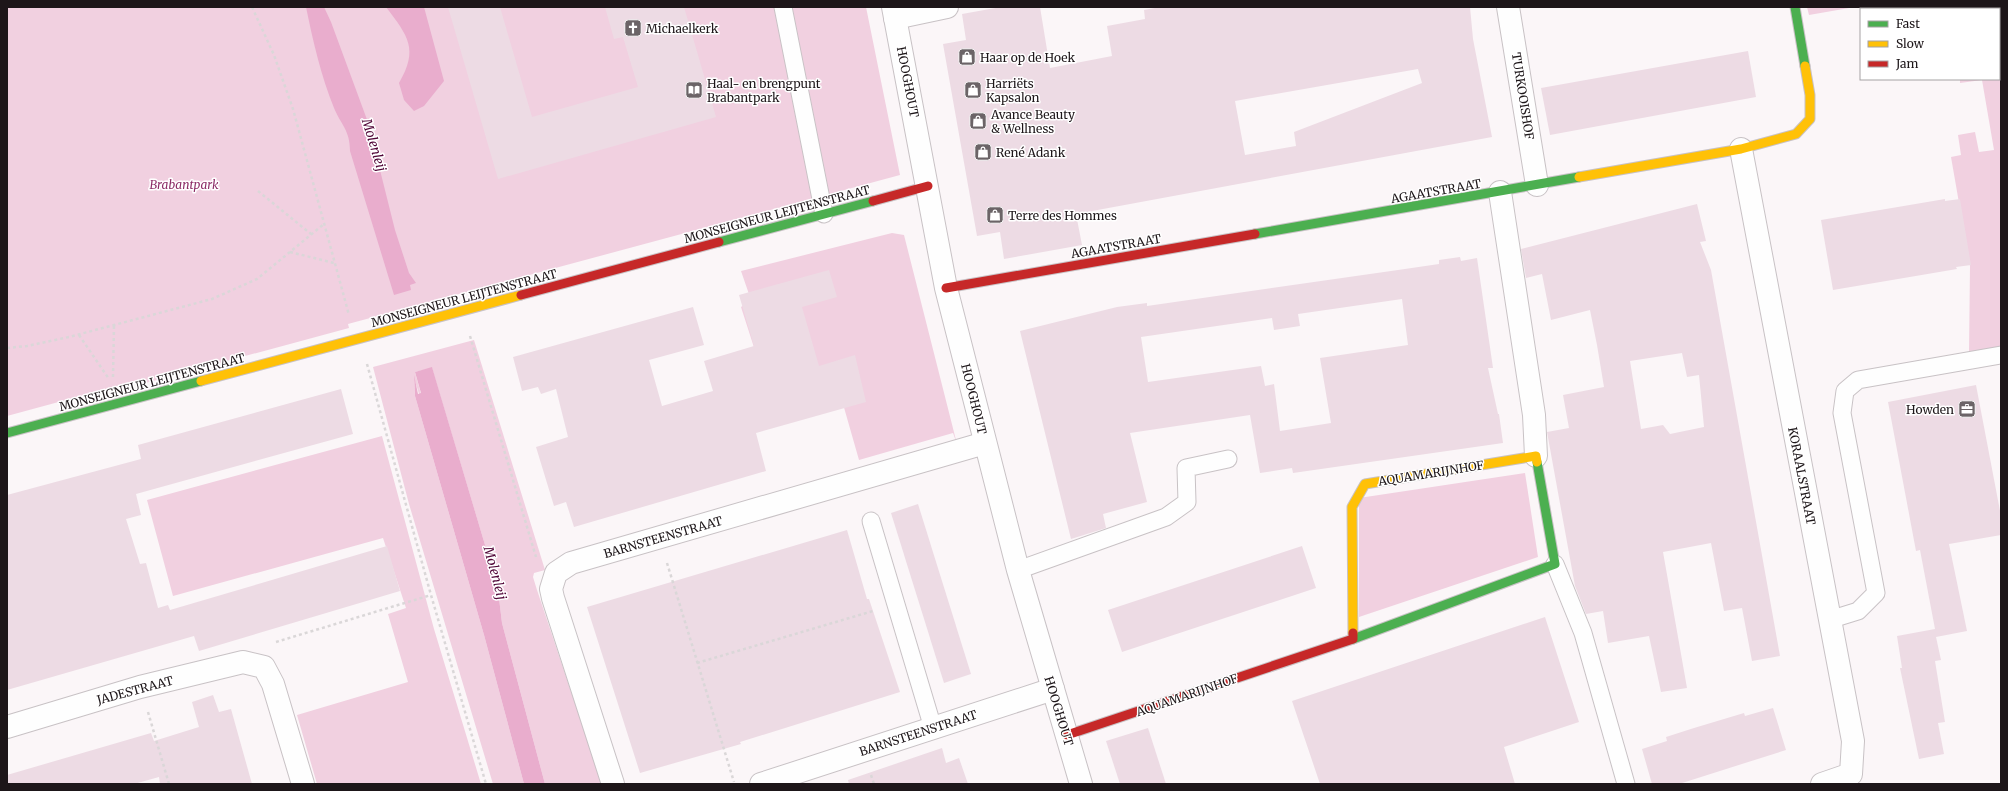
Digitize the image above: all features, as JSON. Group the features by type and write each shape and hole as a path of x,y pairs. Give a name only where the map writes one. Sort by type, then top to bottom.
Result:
{"street":[{"path":"894,12 947,7"},
{"name":"TURKOOISHOF","path":"1508,7 1537,185"},
{"name":"AGAATSTRAAT","path":"946,288 1741,149 1796,134 1810,119 1810,95 1795,7"},
{"name":"HOOGHOUT","path":"894,12 946,288 1018,570 1081,784"},
{"name":"KORAALSTRAAT","path":"1741,149 1853,741 1851,774 1822,784"},
{"name":"MONSEIGNEUR LEIJTENSTRAAT","path":"7,433 928,186"},
{"path":"1500,192 1534,415 1536,456 1555,564"},
{"name":"BARNSTEENSTRAAT","path":"552,580 556,573 571,563 985,443"},
{"name":"AQUAMARIJNHOF","path":"1353,639 1352,507 1365,484 1536,456"},
{"name":"AQUAMARIJNHOF","path":"1067,735 1353,639 1555,564"},
{"path":"552,580 551,589 553,598 613,784"},
{"name":"JADESTRAAT","path":"7,727 140,687 243,662 264,667"},
{"path":"264,667 273,684 303,784"},
{"name":"BARNSTEENSTRAAT","path":"761,784 1053,689"}],"lane":[{"path":"783,7 824,214"},
{"path":"1829,620 1858,611 1876,593 1842,413 1845,391 1858,380 1993,357"},
{"path":"1018,570 1166,517 1187,502 1186,468 1228,459"},
{"path":"871,521 897,603 933,728"},
{"path":"1555,564 1583,633 1626,784"}],"path":[{"path":"252,7 274,55 293,109 350,320 360,339 431,595 486,784"},
{"path":"258,191 311,234"},
{"path":"7,348 27,346 79,335 212,299 256,279 324,224"},
{"path":"290,252 334,263"},
{"path":"463,311 536,559 552,580"},
{"path":"79,335 112,383 114,325"},
{"path":"659,538 735,784"},
{"path":"264,667 276,643 431,595"},
{"path":"697,663 897,603"},
{"path":"140,687 169,784"}],"green space":[{"name":"Brabantpark","path":"7,7 866,7 900,175 348,324 349,328 138,385 136,381 7,416"},
{"path":"1807,7 1855,7 1809,15"},
{"path":"2001,7 2001,347 1969,352 1970,266 1951,157 1961,155 1958,135 1975,132 1979,152 1994,150 1982,80 2000,80 2000,8 1947,8"},
{"path":"1960,80 1982,80 1960,83"},
{"path":"892,233 904,235 957,444 953,433 859,460 843,404 778,422 741,307 751,300 741,271"},
{"path":"474,340 545,570 534,573 533,577 602,784 545,784 502,623 499,598 491,565 432,368 415,372 421,394 419,394 414,378 415,396 484,635 524,784 493,784 409,504 373,367"},
{"path":"382,436 434,629 481,784 317,784 297,715 408,682 388,614 406,608 383,538 173,596 147,500"},
{"path":"1525,473 1538,557 1359,617 1359,498"}],"water":[{"name":"Molenleij","path":"306,7 324,7 331,22 376,144 376,154 395,230 409,273 416,283 410,285 411,290 394,295 350,151 347,133 334,108 321,71"},
{"path":"386,7 424,7 444,81 424,106 414,111 404,100 399,83 408,61 408,43 400,26"},
{"path":"432,367 491,565 499,598 502,623 545,784 524,784 484,635 415,396 414,375 418,394 421,393 415,372"}],"building":[{"path":"448,7 500,7 532,117 638,87 623,37 614,39 605,7 684,7 716,117 498,179"},
{"path":"1001,7 1040,7 1050,68 1112,56 1107,26 1145,19 1144,10 1160,7 1470,7 1473,39 1492,137 1076,214 1082,245 1004,259 1000,232 977,236 943,44 966,40 962,14","holes":["1418,69 1422,83 1294,132 1296,146 1245,155 1235,101"]},
{"path":"1748,51 1756,97 1550,135 1541,88"},
{"path":"1945,199 1945,201 1960,199 1971,265 1956,267 1957,269 1833,290 1821,220"},
{"path":"1697,204 1706,241 1700,242 1711,270 1780,656 1752,661 1742,608 1724,611 1711,543 1663,552 1687,688 1661,692 1649,636 1608,643 1603,611 1586,614 1575,586 1547,432 1569,428 1563,395 1604,387 1597,345 1590,310 1551,320 1542,274 1526,278 1521,249","holes":["1682,353 1687,377 1699,375 1704,427 1670,434 1663,425 1641,429 1630,361"]},
{"path":"1460,257 1461,261 1477,258 1493,368 1488,368 1499,414 1503,443 1293,473 1292,468 1260,473 1250,415 1130,433 1147,502 1103,514 1106,528 1071,539 1020,331 1117,307 1147,303 1147,306 1398,270 1439,264 1439,260","holes":["1402,299 1408,345 1320,358 1331,423 1280,431 1274,384 1265,386 1261,366 1148,382 1141,337 1272,318 1274,330 1300,326 1298,314"]},
{"path":"829,270 837,297 802,307 819,366 855,355 866,402 756,433 766,471 574,527 566,502 554,506 536,447 568,437 556,389 541,394 538,387 522,391 513,357 693,307 704,345 649,360 662,406 713,391 704,361 754,346 739,295"},
{"path":"1976,385 2001,516 2001,535 1949,544 1967,631 1936,637 1941,660 1935,661 1945,722 1938,723 1944,754 1919,759 1900,668 1902,668 1897,636 1935,629 1920,550 1916,551 1888,402"},
{"path":"341,389 353,434 136,494 141,515 126,519 140,564 146,563 158,608 168,605 170,610 387,546 400,591 199,651 194,636 7,690 7,495 141,459 138,445"},
{"path":"918,504 971,674 944,683 891,513"},
{"path":"847,530 867,599 869,599 900,692 740,742 741,744 640,773 587,607"},
{"path":"1302,546 1316,588 1122,652 1108,610"},
{"path":"1545,617 1579,722 1504,747 1515,784 1320,784 1292,701"},
{"path":"213,695 219,712 231,709 252,784 160,784 159,777 134,784 7,784 7,775 151,733 154,741 199,727 192,702"},
{"path":"1773,708 1786,750 1679,784 1652,784 1642,749 1667,741 1666,737 1694,728 1744,713 1745,716"},
{"path":"1148,728 1166,784 1120,784 1106,741"},
{"path":"942,748 946,763 959,758 968,784 849,784 848,780"}],"traffic: fast":[{"path":"1795,7 1805,66"},
{"path":"1255,234 1579,177"},
{"path":"719,242 873,201"},
{"path":"7,433 201,381"},
{"path":"1353,639 1555,564 1537,462"}],"traffic: slow":[{"path":"1579,177 1741,149 1796,134 1810,119 1810,95 1805,66"},
{"path":"201,381 521,295"},
{"path":"1353,633 1352,507 1365,484 1536,456 1537,462"}],"traffic: jam":[{"path":"873,201 928,186"},
{"path":"946,288 1255,234"},
{"path":"521,295 719,242"},
{"path":"1067,735 1353,639 1353,633"}],"place":[{"name":"Michaelkerk","path":"633,28"},
{"name":"Haar op de Hoek","path":"967,57"},
{"name":"Haal- en brengpunt Brabantpark","path":"694,90"},
{"name":"Harriëts Kapsalon","path":"973,90"},
{"name":"Avance Beauty & Wellness","path":"978,121"},
{"name":"René Adank","path":"983,152"},
{"name":"Terre des Hommes","path":"995,215"},
{"name":"Howden","path":"1967,409"}]}
